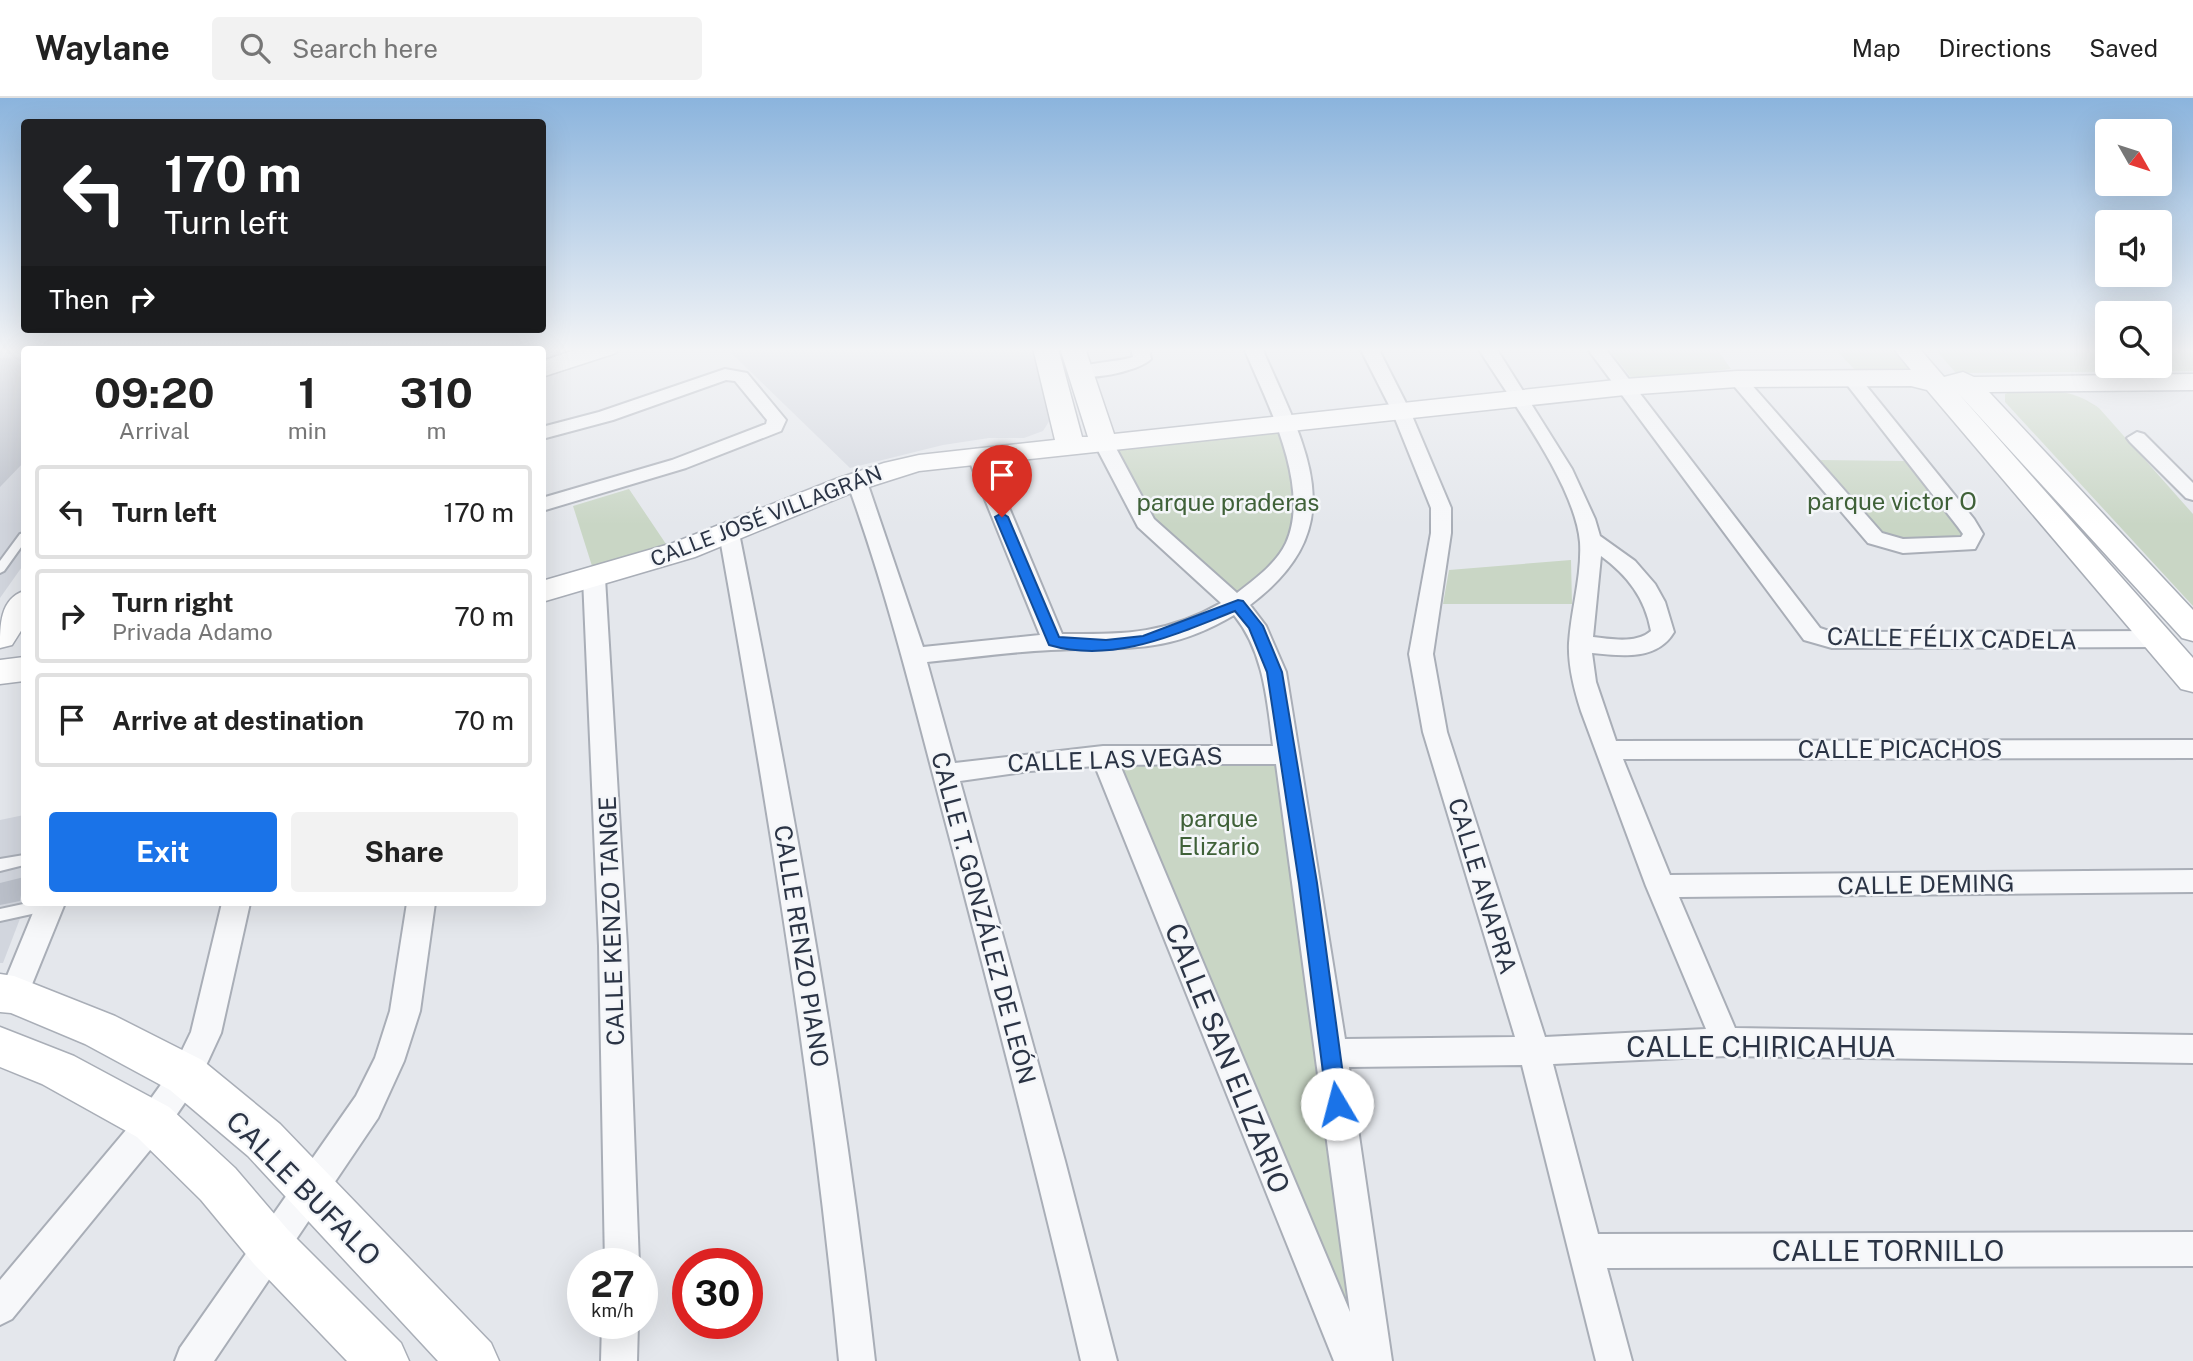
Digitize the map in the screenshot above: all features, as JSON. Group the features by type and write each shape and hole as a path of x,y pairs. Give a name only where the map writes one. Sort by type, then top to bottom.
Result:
{"street":[{"path":"546,432 631,407"},
{"path":"546,504 679,464 775,427 776,418 767,407"},
{"path":"1060,407 1069,445"},
{"path":"1090,407 1102,442 1145,522 1195,570 1238,605 1255,626 1274,672 1308,883 1329,1052 1374,1361"},
{"path":"912,656 1054,642 1106,645 1145,641 1238,605 1257,593 1296,542 1303,520 1301,488 1285,424 1278,407"},
{"name":"CALLE ANAPRA","path":"1399,407 1441,508 1441,533 1421,654 1435,733 1534,1051 1614,1361"},
{"name":"CALLE JOSÉ VILLAGRÁN","path":"546,591 594,578 729,533 856,479 919,463 1435,407"},
{"path":"1523,407 1565,477 1585,518 1590,539 1590,571 1580,644 1583,678 1607,750 1660,886 1726,1042"},
{"name":"CALLE FÉLIX CADELA","path":"1640,407 1802,626 1822,639 2157,639"},
{"path":"1761,407 1868,533 1884,542 1903,546 1958,546 1972,540 1973,534 1967,524 1874,407"},
{"path":"1967,407 2193,680"},
{"path":"1973,407 2190,622"},
{"path":"2137,438 2193,494"},
{"path":"977,455 1054,642"},
{"name":"CALLE T. GONZÁLEZ DE LEÓN","path":"856,479 874,523 945,774 1062,1202 1099,1361"},
{"name":"CALLE RENZO PIANO","path":"729,533 784,830 843,1219 857,1361"},
{"path":"1580,644 1639,646 1653,643 1663,632 1648,591 1635,572 1616,555 1590,539"},
{"name":"CALLE KENZO TANGE","path":"594,578 613,946 622,1248"},
{"path":"0,637 21,606"},
{"path":"0,672 21,669"},
{"name":"CALLE PICACHOS","path":"1607,750 2193,748"},
{"name":"CALLE LAS VEGAS","path":"945,774 1006,762 1103,755 1286,755"},
{"name":"CALLE SAN ELIZARIO","path":"1103,755 1352,1361"},
{"name":"CALLE DEMING","path":"1660,886 2193,881"},
{"path":"7,994 50,906"},
{"path":"0,1307 153,1122 186,1075 206,1033 235,906"},
{"path":"192,1361 367,1107 389,1061 405,1011 421,906"},
{"name":"CALLE BUFALO","path":"7,994 100,1030 186,1075 264,1140 452,1353"},
{"name":"CALLE CHIRICAHUA","path":"1329,1052 1534,1051 1726,1042 2193,1049"},
{"path":"0,1047 58,1070 153,1122 218,1184 271,1247 383,1361"},
{"name":"CALLE TORNILLO","path":"1584,1251 2193,1249"},
{"path":"619,1361 620,1339"}],"lane":[{"path":"0,569 21,540"},
{"path":"0,865 21,861"},
{"path":"0,915 38,906"}],"shaded area":[{"path":"0,407 21,407 21,568 0,598"},
{"path":"787,407 1051,407 1053,415 1043,431 1024,438 989,438 943,445 850,468"},
{"path":"21,816 21,906 25,906 3,963 0,963 0,820"}],"green space":[{"path":"2010,407 2099,408 2193,514 2193,606"},
{"name":"parque praderas","path":"1285,424 1301,488 1296,542 1238,605 1168,545 1103,441"},
{"name":"parque victor O","path":"1820,460 1904,461 1972,540 1875,538"},
{"path":"629,489 666,544 592,566 573,506"},
{"path":"1571,560 1572,604 1443,604 1449,570"},
{"name":"parque Elizario","path":"1103,755 1286,755 1374,1361 1351,1361"}],"building":[{"path":"0,407 21,407 21,465 0,487"},
{"path":"21,878 20,901 0,905 0,883"}],"route":[{"path":"1002,517 1054,642 1106,645 1145,641 1238,605 1255,626 1274,672 1308,883 1337,1104"}]}
